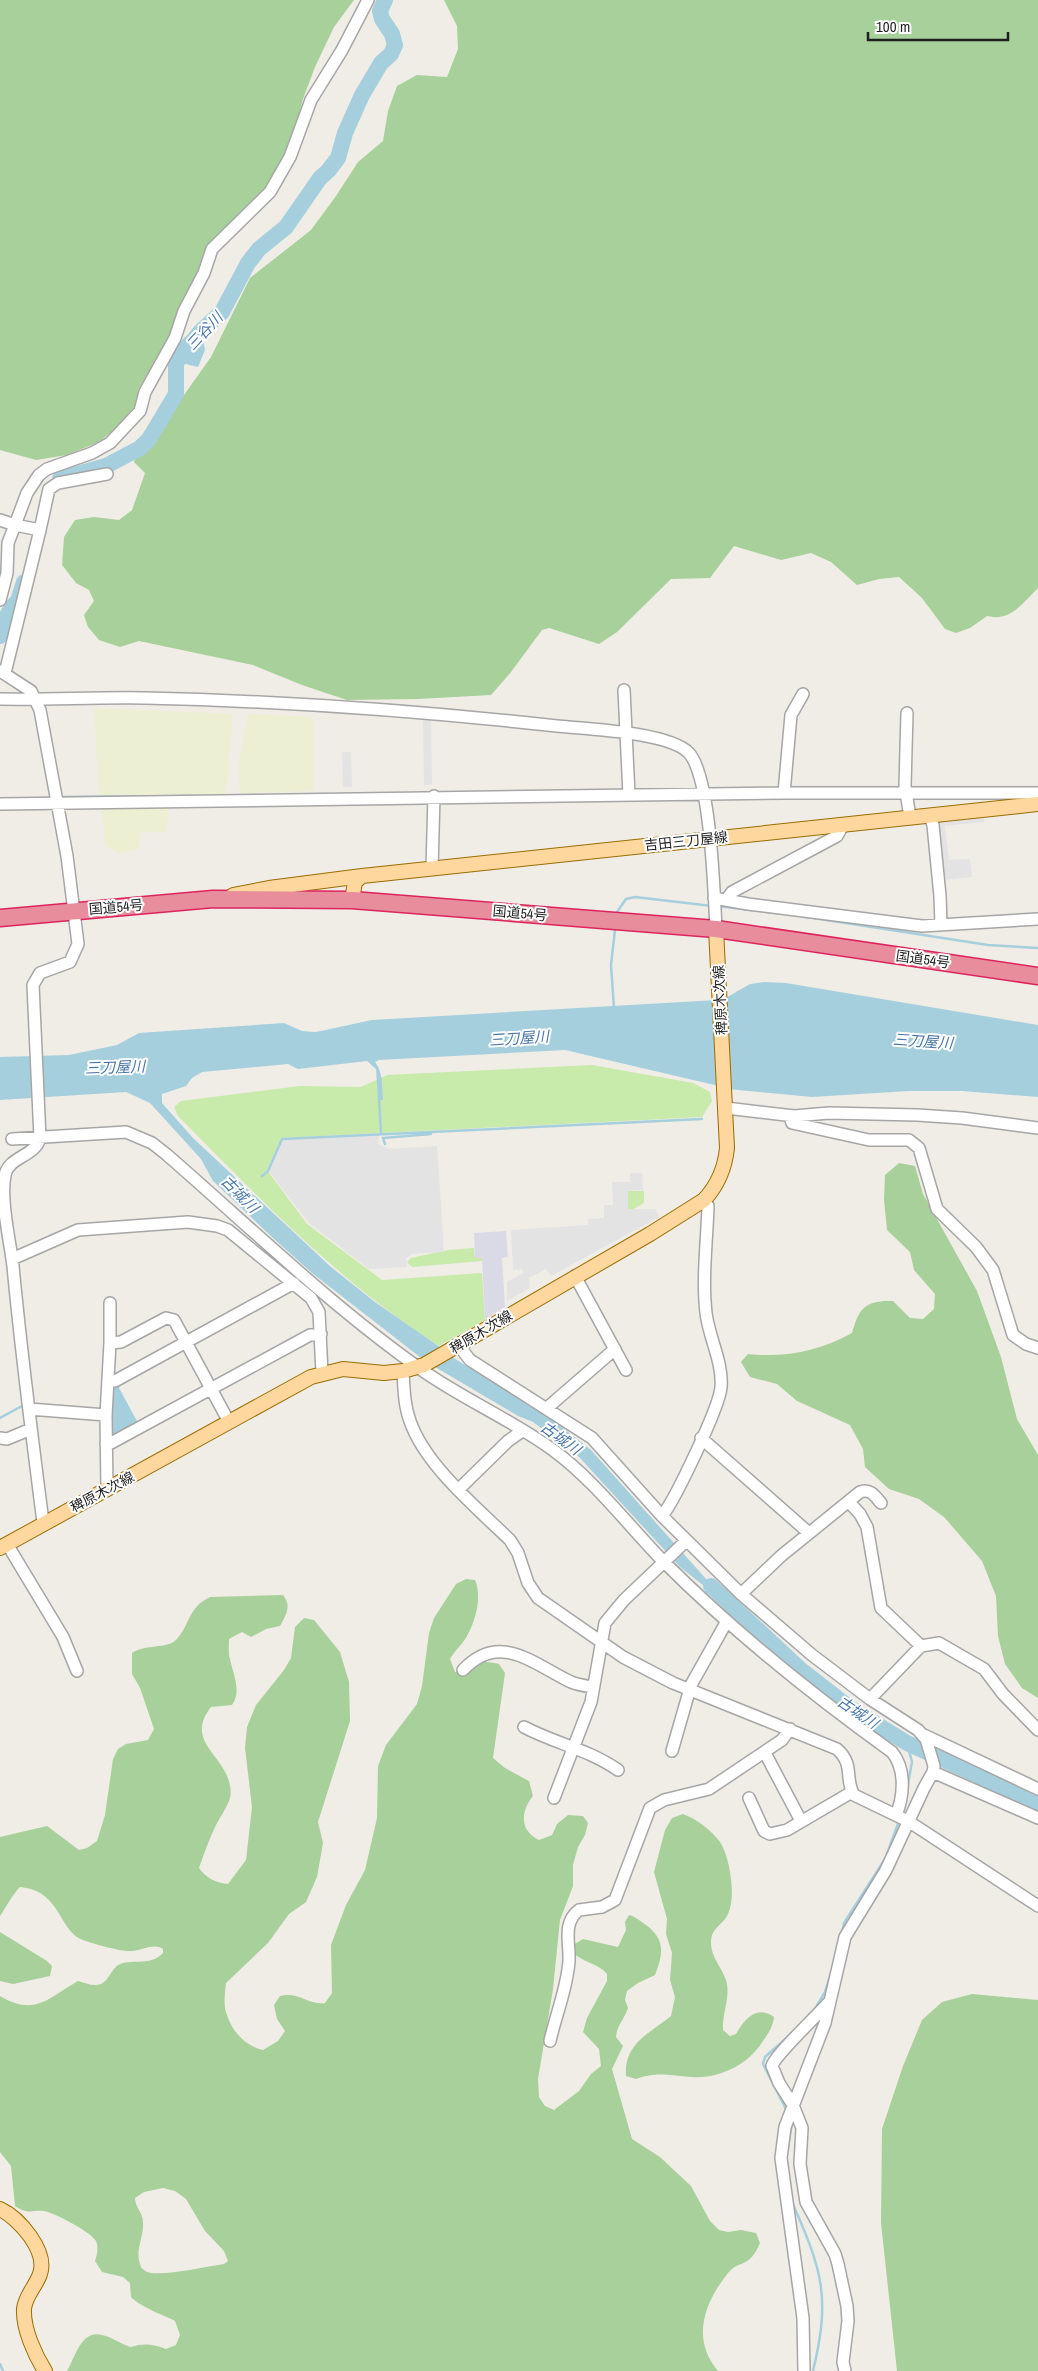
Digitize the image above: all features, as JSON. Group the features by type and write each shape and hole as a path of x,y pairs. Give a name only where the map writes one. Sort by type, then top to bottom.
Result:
{"highway":[{"name":"国道54号","path":"0,918 213,899 352,900 716,929 1038,976"}],"main road":[{"name":"吉田三刀屋線","path":"213,899 269,888 362,876 1038,804"},
{"path":"352,900 355,882 362,876"},
{"name":"稗原木次線","path":"3,1546 43,1522 108,1490 311,1377 342,1369 384,1373 421,1366 455,1348 574,1276 650,1234 704,1200 717,1183 726,1160 726,1105 716,929"},
{"path":"2,2211 25,2227 41,2263 41,2271 24,2308 33,2346 46,2371"}],"street":[{"path":"0,600 7,573 8,543 27,493 39,476 47,469 84,456 110,443 140,411 145,392 175,338 184,311 204,273 212,249 270,192 290,157 311,100 342,50 368,0"},
{"path":"43,1522 12,1259 3,1215 5,1178 7,1170 14,1162 35,1148 40,1136 32,988 40,973 67,965 75,954 78,944 67,856 44,726 31,691 2,672 36,529 49,489 58,483 107,474"},
{"path":"0,520 36,529"},
{"path":"624,690 628,795"},
{"path":"784,793 792,715 803,694"},
{"path":"0,699 143,698 436,712 627,733 669,741 688,752 698,766 718,899 715,912 716,929"},
{"path":"907,713 905,786 910,817"},
{"path":"0,804 434,796 628,795 702,791 784,793 1038,793"},
{"path":"432,869 434,796"},
{"path":"929,815 933,825 941,925"},
{"path":"718,899 837,836 843,825"},
{"path":"718,899 922,926 1038,919"},
{"path":"726,1105 790,1116 829,1113 917,1115 962,1118 1038,1128"},
{"path":"790,1116 792,1123 824,1131 869,1140 909,1140 914,1143 919,1148 938,1209 976,1247 993,1270 1013,1334 1026,1344 1038,1348"},
{"path":"12,1139 126,1132 152,1143 229,1209 240,1222 298,1273 421,1366 553,1450 581,1475 727,1621 806,1689 892,1752 899,1763 902,1780 901,1817 886,1870 845,1937 831,1999 818,2041 790,2111 781,2158 803,2318 804,2371"},
{"path":"662,1516 702,1438 721,1388 721,1377 706,1312 708,1206 704,1200"},
{"path":"12,1259 78,1230 200,1223 228,1230 306,1293 316,1305 319,1312 321,1334 322,1373"},
{"path":"574,1276 626,1370"},
{"path":"108,1381 115,1381 294,1283"},
{"path":"108,1490 106,1415 110,1303"},
{"path":"110,1343 122,1342 168,1318 174,1320 229,1422"},
{"path":"106,1444 310,1335 321,1334"},
{"path":"455,1348 470,1360 548,1408 592,1438 685,1542 741,1594 812,1654 870,1699 925,1737 1038,1789"},
{"path":"548,1408 615,1349"},
{"path":"402,1371 405,1404 414,1430 437,1466 458,1490 510,1540 518,1553 528,1582 538,1598 623,1657 690,1690 829,1744 843,1754 850,1767 852,1792 861,1799 901,1817 1038,1906"},
{"path":"29,1409 106,1415"},
{"path":"0,1438 7,1439 31,1429"},
{"path":"458,1490 508,1441 522,1431"},
{"path":"702,1438 809,1533"},
{"path":"741,1594 809,1533 860,1492 867,1490 881,1503"},
{"path":"849,1502 860,1514 867,1527 881,1608 921,1646"},
{"path":"554,1798 586,1717 605,1623 624,1600 685,1542"},
{"path":"3,1546 63,1637 77,1671"},
{"path":"672,1751 695,1676 727,1621"},
{"path":"870,1699 921,1646 939,1643 977,1664 1038,1730"},
{"path":"463,1670 476,1657 486,1653 499,1652 527,1658 572,1682 593,1688"},
{"path":"524,1726 562,1745 575,1746 618,1770"},
{"path":"550,2041 565,1990 569,1960 569,1922 579,1910 602,1907 615,1900 650,1808 664,1800 709,1790 765,1753 782,1740 790,1729"},
{"path":"925,1737 934,1769 1038,1818"},
{"path":"765,1753 801,1821"},
{"path":"901,1817 934,1769"},
{"path":"748,1798 764,1831 767,1834 778,1834 852,1792"},
{"path":"831,1999 773,2062 773,2070 790,2111 802,2128 800,2164 806,2202 835,2254 847,2306 848,2322 843,2362 845,2371"}],"green space":[{"path":"0,0 354,0 334,27 315,67 303,99 288,154 263,195 208,245 174,329 139,388 135,406 116,428 99,442 67,455 36,460 0,450"},
{"path":"444,0 1038,0 1038,588 1016,610 1003,616 987,616 970,628 956,633 945,629 922,598 899,577 879,579 857,585 831,562 811,553 781,560 734,546 710,578 671,579 617,632 599,644 549,628 542,630 511,672 491,695 347,700 302,685 253,665 139,641 120,647 99,640 88,627 84,615 94,601 89,590 76,583 62,565 64,537 75,520 94,517 119,520 132,510 145,473 134,462 136,454 152,440 211,357 250,278 311,230 358,162 383,141 388,111 397,86 417,75 447,77 458,49 457,26"},
{"path":"94,709 233,714 225,794 99,795"},
{"path":"248,714 312,717 314,719 314,791 240,793 238,763"},
{"path":"107,804 168,806 167,829 165,832 143,832 140,834 138,850 118,853 105,845 102,810"},
{"path":"592,1065 693,1083 710,1092 712,1101 702,1117 281,1138 267,1170 307,1224 382,1280 482,1273 485,1320 439,1346 368,1295 302,1238 178,1116 174,1107 181,1101 300,1086 361,1087 387,1075"},
{"path":"899,1163 915,1166 923,1194 977,1291 1001,1357 1017,1419 1038,1455 1038,1698 1022,1688 1005,1664 998,1636 996,1596 982,1561 944,1517 919,1499 889,1489 865,1467 863,1449 850,1425 797,1401 777,1384 750,1377 741,1362 748,1354 776,1355 802,1352 840,1339 852,1333 857,1317 865,1307 876,1302 893,1301 910,1318 923,1319 934,1309 935,1294 914,1270 910,1252 887,1230 884,1200 885,1175"},
{"path":"628,1191 644,1191 644,1203 628,1212 620,1208 628,1208"},
{"path":"474,1248 475,1258 482,1258 482,1261 412,1267 407,1262 411,1258 448,1250"},
{"path":"466,1579 475,1580 478,1600 476,1615 471,1628 450,1659 455,1672 468,1672 474,1665 486,1662 499,1664 505,1673 493,1758 505,1768 529,1781 533,1796 524,1815 525,1826 528,1832 539,1840 552,1835 557,1824 568,1815 583,1816 588,1823 573,1865 573,1886 560,1920 553,1989 538,2079 539,2097 545,2106 554,2110 579,2091 591,2074 601,2066 599,2049 583,2032 587,2018 607,1981 607,1974 599,1967 580,1958 571,1951 573,1945 583,1939 618,1947 626,1930 625,1922 629,1915 634,1917 657,1936 660,1942 661,1954 655,1975 627,1991 625,2000 628,2008 616,2037 623,2046 612,2069 632,2139 660,2157 691,2186 710,2221 719,2230 728,2232 741,2230 756,2233 760,2243 752,2257 728,2273 707,2309 703,2334 705,2346 710,2359 718,2371 67,2371 84,2340 95,2334 106,2336 131,2347 148,2345 166,2349 176,2345 180,2335 175,2321 145,2307 131,2297 130,2283 123,2277 102,2272 95,2261 98,2249 93,2237 72,2223 49,2212 27,2211 15,2206 11,2166 0,2152 0,1996 23,2005 41,2003 78,1981 92,1985 101,1984 119,1965 154,1959 163,1953 163,1949 152,1947 128,1951 83,1940 75,1935 52,1903 44,1896 34,1890 20,1887 0,1916 0,1837 47,1826 79,1850 87,1848 97,1841 105,1815 113,1759 118,1749 126,1744 148,1740 154,1729 140,1688 132,1674 132,1653 143,1648 172,1643 181,1635 197,1606 210,1597 283,1595 288,1607 280,1626 266,1629 251,1637 242,1632 229,1639 229,1654 237,1688 235,1700 232,1705 211,1707 204,1719 202,1730 204,1739 227,1775 231,1793 228,1804 211,1836 199,1868 212,1879 228,1884 246,1860 252,1807 245,1748 247,1727 256,1705 284,1670 291,1658 295,1627 304,1618 314,1620 340,1652 349,1682 350,1721 318,1822 323,1843 317,1877 306,1902 289,1914 268,1943 226,1983 225,2008 232,2027 251,2046 263,2050 278,2041 285,2031 277,2019 274,2005 280,1996 292,1995 313,2002 325,2003 332,1993 331,1945 346,1905 365,1870 377,1818 378,1766 386,1745 417,1704 422,1686 429,1633 434,1618 456,1584","holes":["163,2188 175,2191 186,2199 205,2231 224,2251 228,2261 224,2264 159,2273 149,2273 141,2267 138,2254 143,2222 135,2198 144,2192"]},
{"path":"683,1814 708,1829 720,1842 727,1858 731,1878 732,1899 730,1909 725,1919 713,1933 711,1941 712,1952 726,1980 728,1993 723,2030 730,2036 736,2034 747,2019 756,2013 768,2013 774,2017 769,2031 755,2052 731,2069 712,2076 703,2077 658,2075 636,2079 626,2076 626,2065 629,2055 640,2040 671,2016 675,1997 670,1980 672,1953 666,1934 667,1919 654,1872 665,1830 672,1818"},
{"path":"0,1932 47,1961 52,1966 50,1976 13,1984 0,1981"},
{"path":"972,1994 1038,2000 1038,2371 897,2371 881,2223 882,2129 903,2066 922,2020 942,2002"}],"shaded area":[{"path":"423,714 431,714 432,785 424,785"},
{"path":"342,752 351,752 352,787 343,787"},
{"path":"983,814 984,822 945,826 949,860 970,859 972,877 941,880 935,819"},
{"path":"379,1134 378,1144 390,1149 437,1146 444,1252 411,1254 406,1259 407,1267 369,1269 308,1222 267,1169 282,1138"},
{"path":"630,1173 642,1173 643,1190 628,1191 628,1209 655,1209 659,1217 551,1276 546,1269 529,1278 530,1288 507,1301 507,1282 523,1273 522,1269 513,1270 511,1230 588,1225 588,1219 604,1218 604,1205 613,1205 612,1182 630,1182"},
{"path":"506,1231 508,1257 502,1258 505,1307 485,1319 482,1258 475,1258 474,1233"}],"water":[{"path":"193,330 202,334 205,350 198,367 169,360 182,340"},
{"name":"三刀屋川","path":"764,982 786,983 1038,1025 1038,1097 962,1091 909,1091 812,1097 728,1089 724,999 750,984"},
{"name":"三刀屋川","path":"717,1000 723,1087 565,1050 379,1060 375,1062 381,1075 383,1100 378,1100 376,1069 367,1061 298,1069 288,1064 202,1072 192,1078 186,1086 162,1094 162,1103 193,1138 331,1267 375,1302 444,1350 425,1361 312,1273 273,1238 213,1181 201,1159 150,1103 126,1092 0,1100 0,1057 69,1055 117,1045 139,1033 284,1023 302,1031 316,1032 372,1020"},
{"path":"449,1355 553,1420 591,1450 732,1608 680,1567 579,1457 533,1422 518,1416 430,1364"},
{"path":"118,1386 138,1423 114,1436 110,1433 110,1391"}],"waterway":[{"name":"三谷川","path":"60,479 106,466 140,448 149,439 176,394 176,363 200,332 222,312 248,263 259,249 286,227 320,178 338,158 345,133 362,95 381,63 391,54 395,45 392,34 382,19 380,11 385,0"},
{"name":"三谷川","path":"0,636 11,608 18,601 24,582"},
{"path":"60,797 192,796"},
{"path":"617,912 626,899 635,897 712,906"},
{"path":"717,906 784,914"},
{"path":"807,917 988,945 1038,948"},
{"path":"614,1008 611,965 615,930"},
{"path":"379,1098 381,1134"},
{"path":"262,1176 268,1171 282,1139 702,1119"},
{"path":"385,1144 383,1138 431,1134"},
{"path":"0,1418 22,1406"},
{"name":"古城川","path":"711,1586 800,1669 850,1708 907,1743 1038,1803"},
{"path":"907,1743 912,1762 908,1784"},
{"path":"887,1854 899,1821"},
{"path":"842,1934 844,1923 885,1859"},
{"path":"815,2009 825,1992 831,1973"},
{"path":"787,2111 763,2064 765,2057 791,2034"},
{"path":"788,2147 792,2123"},
{"path":"792,2202 817,2266 820,2284 822,2323 813,2371"},
{"path":"0,2364 3,2371"}]}
